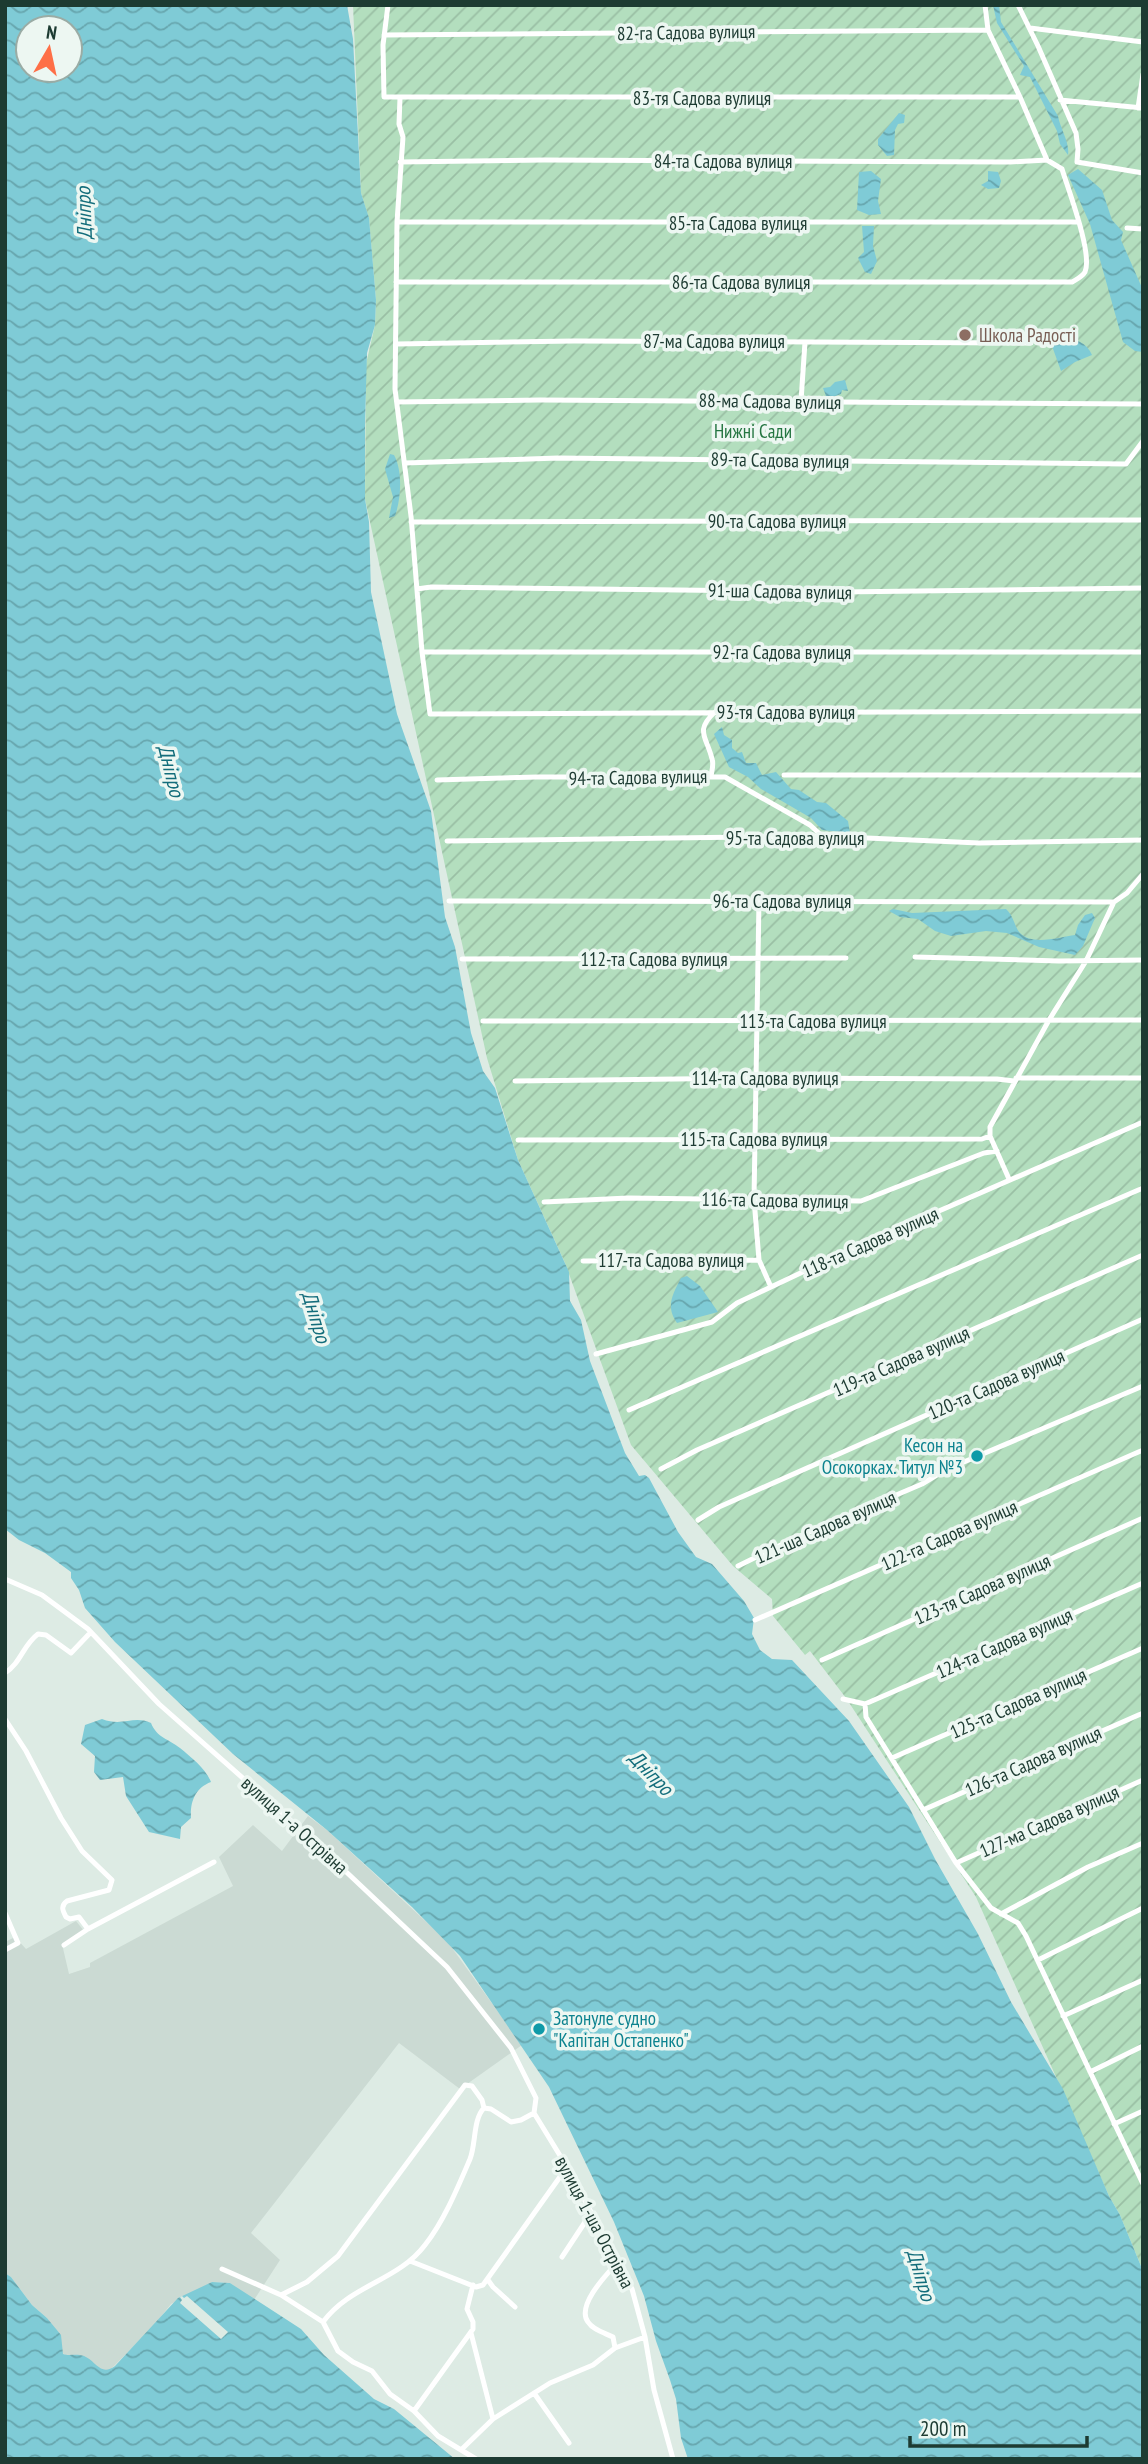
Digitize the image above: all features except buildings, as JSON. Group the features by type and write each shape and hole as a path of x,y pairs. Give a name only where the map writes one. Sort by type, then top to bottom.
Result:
{"street":[{"path":"384,35 388,5"},
{"path":"985,5 988,30 1046,160 1062,169 1078,222"},
{"path":"1018,5 1076,133 1077,162"},
{"path":"1030,28 1143,42"},
{"name":"82-га Садова вулиця","path":"384,35 988,30"},
{"name":"83-тя Садова вулиця","path":"384,35 384,97 1020,97"},
{"path":"1060,100 1141,108 1143,74"},
{"path":"400,98 399,124 403,137 397,222 395,374 422,652"},
{"name":"84-та Садова вулиця","path":"400,162 1046,160"},
{"path":"1062,169 1077,162 1143,173"},
{"name":"85-та Садова вулиця","path":"397,222 1078,222"},
{"name":"86-та Садова вулиця","path":"396,282 1072,282 1083,275 1086,268 1078,222"},
{"path":"1127,228 1143,229"},
{"name":"87-ма Садова вулиця","path":"397,344 574,341 1031,343"},
{"path":"801,401 805,342"},
{"name":"88-ма Садова вулиця","path":"397,402 540,400 1143,404"},
{"name":"89-та Садова вулиця","path":"405,463 599,458 1126,464 1143,441"},
{"name":"90-та Садова вулиця","path":"411,522 1143,520"},
{"name":"91-ша Садова вулиця","path":"417,589 840,592 1143,588"},
{"name":"92-га Садова вулиця","path":"422,652 1143,652"},
{"name":"93-тя Садова вулиця","path":"422,652 430,714 1143,711"},
{"path":"711,776 713,761 703,731 705,721 716,712"},
{"path":"784,775 1143,775"},
{"name":"94-та Садова вулиця","path":"437,780 725,777 810,825 822,836"},
{"name":"95-та Садова вулиця","path":"447,841 822,836 979,843 1143,840"},
{"path":"1009,1179 990,1136 990,1127 1049,1020 1086,961 1114,902 1127,893 1143,874"},
{"path":"759,900 754,1199 759,1260 771,1287"},
{"name":"96-та Садова вулиця","path":"449,901 1114,902"},
{"path":"915,957 1143,960"},
{"name":"112-та Садова вулиця","path":"462,959 846,958"},
{"name":"113-та Садова вулиця","path":"483,1021 1143,1020"},
{"name":"114-та Садова вулиця","path":"515,1082 757,1078 1143,1078"},
{"name":"118-та Садова вулиця","path":"596,1354 712,1322 737,1303 771,1287 1009,1179 1143,1122"},
{"name":"115-та Садова вулиця","path":"517,1140 982,1139 990,1136"},
{"name":"116-та Садова вулиця","path":"544,1202 628,1198 860,1201 984,1153 997,1151"},
{"path":"629,1410 1143,1188"},
{"name":"119-та Садова вулиця","path":"661,1469 697,1450 1143,1255"},
{"name":"117-та Садова вулиця","path":"583,1261 759,1260"},
{"name":"120-та Садова вулиця","path":"698,1520 719,1507 1143,1319"},
{"name":"121-ша Садова вулиця","path":"738,1566 791,1540 922,1484 945,1470 1143,1386"},
{"name":"122-га Садова вулиця","path":"755,1620 1143,1450"},
{"name":"123-тя Садова вулиця","path":"822,1660 1143,1518"},
{"name":"вулиця 1-а Острівна","path":"5,1579 42,1595 91,1632 159,1704 305,1833 447,1967 511,2048 536,2098 534,2113"},
{"name":"124-та Садова вулиця","path":"865,1704 1143,1583"},
{"path":"5,1673 13,1668 29,1641 38,1634 46,1635 71,1653 91,1632"},
{"name":"125-та Садова вулиця","path":"892,1758 1143,1648"},
{"path":"843,1699 865,1704 866,1717 956,1863 991,1908 1018,1923 1143,2184"},
{"name":"126-та Садова вулиця","path":"923,1810 1143,1713"},
{"path":"5,1719 82,1851 112,1880 107,1891 67,1902 62,1909 70,1919 79,1916 88,1929"},
{"name":"127-ма Садова вулиця","path":"956,1863 1143,1780"},
{"path":"1001,1914 1088,1867 1143,1843"},
{"path":"64,1945 88,1929 214,1862"},
{"path":"1038,1960 1143,1908"},
{"path":"5,1913 18,1943 5,1950"},
{"path":"1063,2016 1143,1980"},
{"path":"1090,2072 1143,2046"},
{"path":"281,2295 307,2282 338,2256 465,2085 472,2086 485,2108"},
{"path":"485,2108 511,2122 534,2113"},
{"path":"323,2322 344,2299 410,2261 434,2232 470,2159 480,2114 485,2108"},
{"path":"1114,2123 1143,2111"},
{"name":"вулиця 1-ша Острівна","path":"534,2113 567,2167 632,2289 672,2458"},
{"path":"410,2261 473,2285 483,2285 567,2167"},
{"path":"562,2257 591,2213"},
{"path":"615,2348 613,2337 589,2324 585,2309 599,2284 617,2263"},
{"path":"222,2269 281,2295 323,2322 338,2351 372,2371 390,2394 414,2412 438,2436 476,2459"},
{"path":"488,2280 515,2306"},
{"path":"473,2285 467,2309 473,2322 471,2333 494,2419"},
{"path":"414,2412 471,2333"},
{"path":"462,2449 494,2419 550,2383 593,2365 615,2348 645,2337"},
{"path":"534,2393 569,2443"}],"shaded area":[{"path":"308,1816 327,1830 447,1941 522,2045 460,2089 399,2043 251,2233 280,2260 254,2300 230,2283 212,2282 171,2304 152,2328 110,2370 101,2370 75,2355 61,2352 60,2335 5,2273 5,1942 15,1937 26,1949 76,1921 84,1931 62,1944 69,1974 90,1967 90,1963 233,1886 219,1857 253,1825 282,1851"}],"green space":[{"name":"Нижні Сади","path":"353,5 1143,5 1143,2271 976,1897 846,1698 810,1651 805,1655 773,1616 772,1599 733,1566 631,1445 565,1263 518,1160 487,1058 365,499 366,364 375,325 376,300 369,219 361,193"}],"water":[{"name":"Дніпро","path":"5,5 347,5 353,39 361,193 369,218 376,300 375,325 367,353 365,424 365,499 369,522 371,592 397,714 431,811 445,917 455,947 471,1033 483,1071 495,1088 518,1160 569,1272 570,1301 581,1320 590,1361 625,1453 639,1476 645,1475 649,1478 678,1532 696,1557 712,1564 744,1601 754,1618 752,1634 760,1650 772,1659 792,1660 849,1721 909,1807 978,1934 1011,2002 1063,2089 1143,2271 1143,2459 688,2459 681,2438 676,2399 644,2296 614,2222 549,2087 460,1956 412,1907 327,1830 233,1754 115,1642 85,1608 79,1590 71,1578 71,1572 45,1553 19,1540 5,1529"},
{"path":"993,5 999,5 1001,22 1058,116 1068,146 1068,155 1060,144 1057,131 1030,77 1020,75 1024,66 997,23"},
{"path":"899,113 905,115 904,123 898,124 895,130 894,155 887,156 878,145 878,139"},
{"path":"1078,169 1102,190 1112,220 1123,232 1121,240 1143,290 1143,352 1135,351 1123,342 1090,224 1068,175"},
{"path":"871,171 881,179 878,201 881,214 869,215 857,210 859,172"},
{"path":"988,171 998,172 1001,181 999,188 988,189 981,185 988,181"},
{"path":"862,226 874,226 873,246 877,261 871,274 865,272 858,258 864,252"},
{"path":"1063,337 1080,342 1092,355 1061,371 1052,346 1055,338"},
{"path":"845,380 848,391 842,390 841,394 833,397 826,396 823,388"},
{"path":"390,454 394,455 397,462 400,485 395,516 389,518 393,497 385,469"},
{"path":"722,727 724,735 732,740 732,748 738,753 742,752 746,763 756,763 762,775 776,772 791,789 799,790 817,802 826,803 848,821 850,833 822,830 811,818 729,767 714,734"},
{"path":"893,909 912,913 1006,909 1020,933 1039,940 1075,935 1085,915 1092,913 1095,918 1083,946 1075,955 1039,947 1007,933 986,931 951,936 935,931 918,919 900,917 889,911"},
{"path":"687,1276 700,1286 718,1312 677,1323 671,1311 672,1300 681,1278"},
{"path":"102,1719 151,1723 157,1732 189,1755 209,1777 211,1782 195,1796 191,1806 191,1818 181,1827 180,1839 149,1832 126,1796 123,1777 100,1780 94,1772 95,1756 81,1744 85,1725"},
{"path":"5,2273 61,2335 63,2354 80,2355 105,2370 115,2366 178,2298 212,2282 230,2283 301,2329 324,2355 374,2399 394,2409 455,2459 5,2459"}],"pier":[{"path":"182,2296 187,2296 228,2332 221,2339 180,2303"}],"place":[{"name":"Школа Радості","path":"965,335"},
{"name":"Кесон на Осокорках. Титул №3","path":"977,1456"},
{"name":"Затонуле судно \"Капітан Остапенко\"","path":"539,2029"}]}
